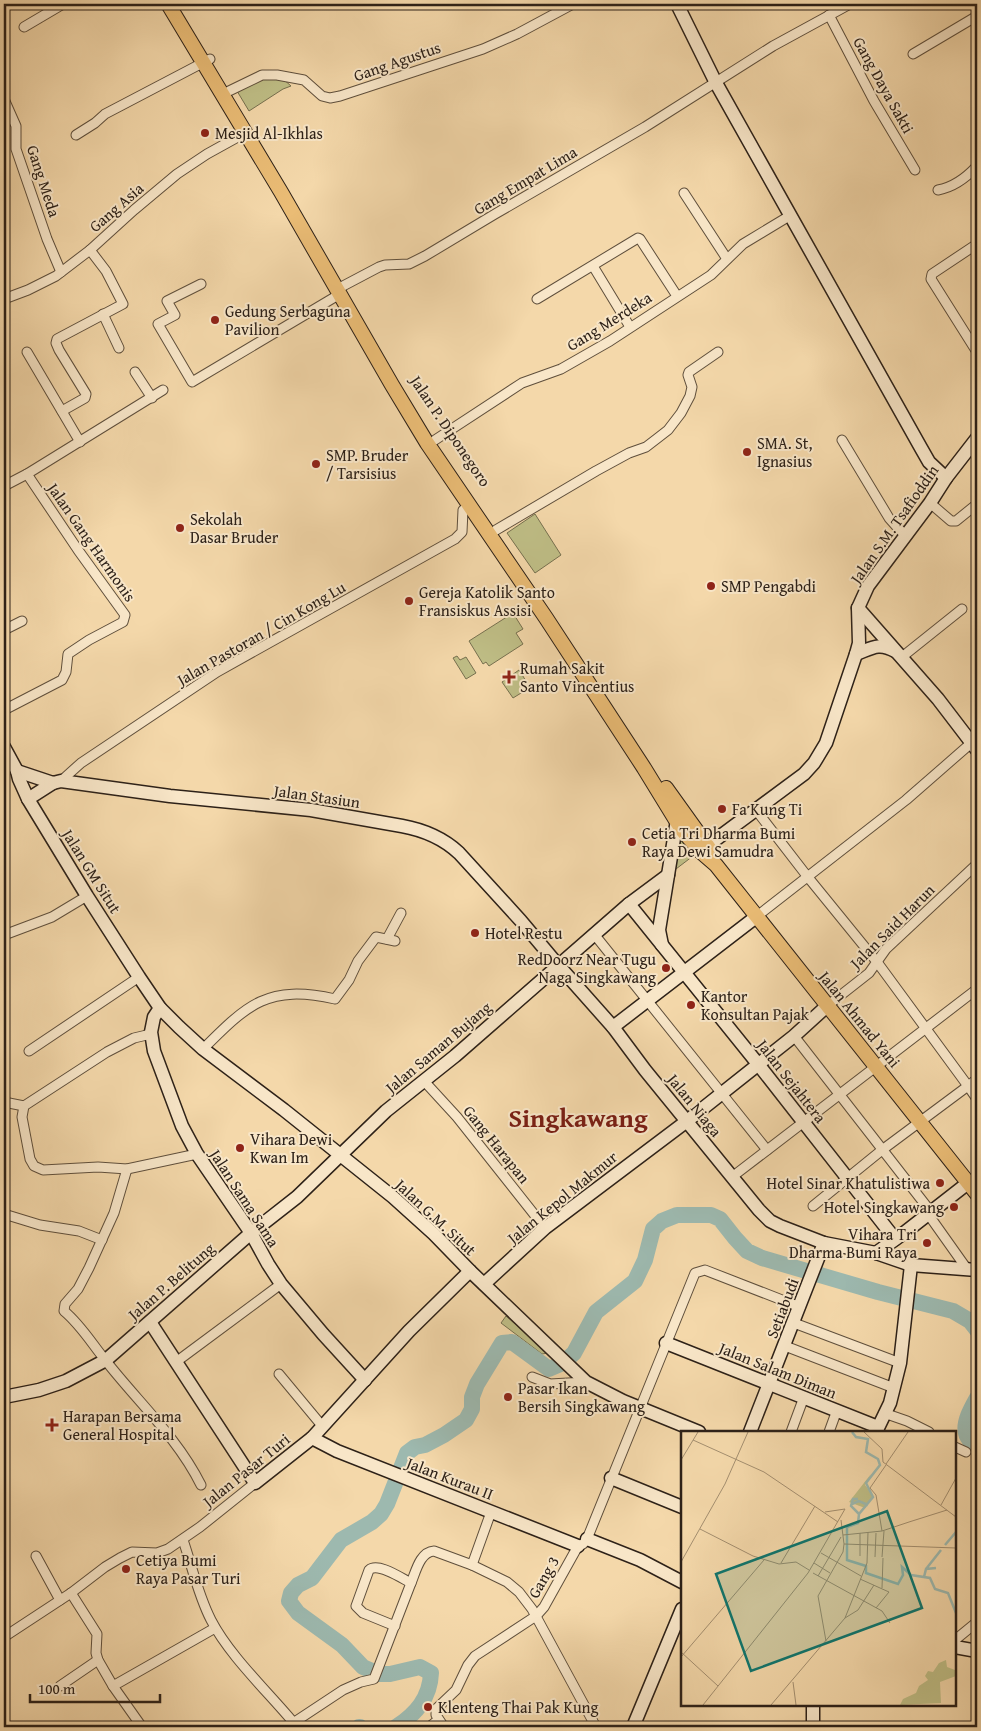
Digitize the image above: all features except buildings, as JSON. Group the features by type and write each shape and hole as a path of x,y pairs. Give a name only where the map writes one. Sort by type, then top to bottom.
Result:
{"main road":[{"name":"Jalan P. Diponegoro","path":"168,4 229,91 301,210 392,385 445,463 677,820 701,852 716,865"},
{"name":"Jalan P. Diponegoro","path":"176,4 245,133 391,372 435,440 445,463 496,530 659,779 707,846 716,865"},
{"name":"Jalan Ahmad Yani","path":"716,865 920,1122 973,1180 977,1194"}],"street":[{"path":"24,27 63,4"},
{"name":"Gang Agustus","path":"229,91 262,75 277,75 304,80 322,96 330,98 340,96 483,48 517,34 573,4"},
{"path":"677,4 716,83 925,455 946,478"},
{"name":"Gang Empat Lima","path":"201,284 167,301 175,314 158,324 192,382 379,267 409,264 425,256 494,214 645,128 773,46 850,4"},
{"name":"Gang Daya Sakti","path":"829,15 874,101 915,170"},
{"path":"913,54 977,16"},
{"path":"76,136 105,114 207,60"},
{"name":"Gang Meda","path":"4,99 16,126 16,149 47,239 62,272"},
{"name":"Gang Asia","path":"4,299 28,290 62,272 177,174 207,154 245,133"},
{"path":"938,190 955,185 977,166"},
{"path":"684,193 727,259"},
{"name":"Gang Merdeka","path":"435,440 522,383 561,369 610,341 676,296 712,275 743,244 791,215"},
{"path":"536,299 638,238 676,296"},
{"path":"977,244 932,274 931,279 977,352"},
{"path":"62,411 85,398 86,394 59,350 56,344 57,338 122,304 106,271 90,250"},
{"path":"593,266 630,327"},
{"path":"103,314 118,348"},
{"path":"27,352 80,442"},
{"path":"496,530 596,471 654,442 668,430 681,413 692,390 689,372 718,352"},
{"path":"135,372 152,398"},
{"path":"4,486 80,442 163,390"},
{"name":"Jalan S.M. Tsafioddin","path":"707,846 804,774 818,758 829,734 856,654 859,643 858,608 868,586 977,438"},
{"path":"842,440 889,518 896,528 906,536"},
{"name":"Jalan Gang Harmonis","path":"4,710 62,680 66,672 68,654 89,640 123,622 125,615 27,474"},
{"path":"930,503 951,521 956,521 977,504"},
{"name":"Jalan Pastoran / Cin Kong Lu","path":"57,782 81,763 217,672 455,539 462,532 463,510"},
{"path":"613,1027 906,800 975,744 858,608"},
{"path":"900,655 962,609"},
{"path":"4,630 22,621"},
{"path":"856,654 882,646 900,655"},
{"name":"Jalan GM Situt","path":"4,747 17,771 28,799 87,896 160,1008"},
{"name":"Jalan Stasiun","path":"17,771 57,782 170,796 311,810 417,829 433,835 452,847 521,921 558,965"},
{"path":"28,799 57,782"},
{"path":"756,810 877,962 977,1099"},
{"path":"662,945 659,930 677,820"},
{"name":"Jalan Said Harun","path":"827,1006 869,972 886,949 977,864"},
{"name":"Jalan Saman Bujang","path":"340,1154 386,1111 455,1056 629,904 668,875"},
{"path":"4,935 52,917 87,896"},
{"name":"Jalan Sejahtera","path":"629,904 896,1239"},
{"path":"203,1049 250,1006 261,1000 274,996 301,993 335,999 349,980 358,961 376,937 391,940 401,913"},
{"path":"594,934 767,1150"},
{"name":"Jalan Niaga","path":"558,965 613,1027 759,1210 770,1221 824,1244"},
{"path":"28,1051 139,977"},
{"path":"732,1177 977,989"},
{"name":"Jalan Kepol Makmur","path":"484,1284 545,1228 687,1121 794,1036 827,1006"},
{"path":"4,1102 24,1106 107,1052 134,1038 151,1034 154,1018 160,1008"},
{"name":"Jalan G.M. Situt","path":"160,1008 203,1049 340,1154 434,1234 582,1378 639,1408 696,1431"},
{"name":"Jalan Sama Sama","path":"151,1034 154,1051 164,1080 182,1126 197,1154 251,1233 281,1284 365,1380"},
{"path":"794,1036 972,1269"},
{"path":"812,1206 882,1150 977,1079"},
{"name":"Gang Harapan","path":"424,1081 457,1117 545,1228"},
{"path":"24,1106 23,1126 30,1159 34,1166 43,1170 98,1167 127,1169 197,1154"},
{"name":"Jalan P. Belitung","path":"4,1397 39,1390 66,1381 106,1360 251,1233 297,1197 340,1154"},
{"path":"127,1169 114,1213 78,1289 64,1304 64,1311 72,1318 172,1438 201,1485"},
{"path":"876,1253 973,1180"},
{"path":"4,1214 40,1225 79,1231 102,1240"},
{"path":"824,1244 876,1253 911,1265 972,1269"},
{"name":"Setiabudi","path":"750,1431 824,1244"},
{"path":"877,1430 890,1402 900,1363 911,1265"},
{"name":"Jalan Pasar Turi","path":"4,1637 120,1558 132,1552 168,1550 183,1540 312,1438 409,1330 470,1270"},
{"name":"Gang 3","path":"438,1720 436,1709 456,1690 468,1665 475,1656 536,1616 548,1600 582,1543 611,1478 694,1273 702,1270 800,1307"},
{"path":"176,1362 281,1284"},
{"path":"150,1322 254,1483"},
{"path":"794,1323 900,1363"},
{"name":"Jalan Salam Diman","path":"666,1343 837,1410 877,1430"},
{"path":"784,1346 894,1388"},
{"path":"279,1374 323,1427"},
{"path":"532,1377 550,1384 582,1378"},
{"path":"791,1431 804,1397"},
{"path":"829,1431 837,1410"},
{"path":"884,1413 907,1421 927,1431"},
{"name":"Jalan Kurau II","path":"312,1438 338,1452 491,1512 582,1543 640,1560 681,1581"},
{"path":"956,1447 966,1452"},
{"path":"611,1478 681,1507"},
{"path":"472,1565 491,1512"},
{"path":"183,1540 205,1608 215,1628 290,1725 343,1690 376,1677 423,1556 428,1552 434,1551 472,1565 506,1582 519,1592 536,1616 596,1727"},
{"path":"36,1556 60,1600"},
{"path":"395,1626 362,1613 356,1606 369,1570 372,1567 376,1567 411,1583"},
{"path":"71,1593 97,1634 96,1653 98,1660 113,1686 142,1727"},
{"path":"633,1727 681,1611"},
{"path":"956,1639 977,1622"},
{"path":"113,1686 182,1645 215,1628"},
{"path":"956,1647 977,1651"},
{"path":"60,1686 98,1660"},
{"path":"813,1706 813,1727"},
{"path":"430,1727 438,1720 444,1727"}],"shaded area":[{"path":"267,77 282,78 291,86 283,89 249,111 237,91"},
{"path":"535,514 561,555 535,573 507,533"},
{"path":"513,613 523,629 516,633 523,644 489,666 486,662 483,664 469,641"},
{"path":"457,656 460,660 466,657 476,673 466,679 453,658"},
{"path":"519,670 526,681 522,684 526,690 513,698 502,682"},
{"path":"680,838 697,853 672,872"},
{"path":"506,1316 548,1353 542,1354 501,1323"}],"waterway":[{"path":"396,1727 410,1717 421,1705 428,1690 431,1673 420,1667 390,1674 379,1674 363,1667 342,1645 298,1613 289,1601 291,1593 298,1585 312,1578 341,1540 372,1522 381,1514 387,1504 407,1453 415,1447 425,1445 444,1435 466,1420 472,1409 472,1397 477,1384 502,1343 512,1342 549,1369 563,1363 574,1353 596,1312 635,1281 645,1260 653,1229 662,1221 677,1215 711,1215 720,1219 747,1251 762,1258 878,1292 953,1311 970,1321 977,1330"},
{"path":"977,1398 965,1429 971,1443 977,1445"}],"place":[{"name":"Mesjid Al-Ikhlas","path":"205,133"},
{"name":"Gedung Serbaguna Pavilion","path":"215,320"},
{"name":"SMA. St, Ignasius","path":"747,452"},
{"name":"SMP. Bruder / Tarsisius","path":"316,464"},
{"name":"Sekolah Dasar Bruder","path":"180,528"},
{"name":"SMP Pengabdi","path":"711,586"},
{"name":"Gereja Katolik Santo Fransiskus Assisi","path":"409,601"},
{"name":"Rumah Sakit Santo Vincentius","path":"509,677"},
{"name":"Fa Kung Ti","path":"722,809"},
{"name":"Cetia Tri Dharma Bumi Raya Dewi Samudra","path":"632,842"},
{"name":"Hotel Restu","path":"475,933"},
{"name":"RedDoorz Near Tugu Naga Singkawang","path":"666,968"},
{"name":"Kantor Konsultan Pajak","path":"691,1005"},
{"name":"Vihara Dewi Kwan Im","path":"240,1148"},
{"name":"Hotel Sinar Khatulistiwa","path":"940,1183"},
{"name":"Hotel Singkawang","path":"954,1207"},
{"name":"Vihara Tri Dharma Bumi Raya","path":"927,1243"},
{"name":"Pasar Ikan Bersih Singkawang","path":"508,1397"},
{"name":"Harapan Bersama General Hospital","path":"52,1425"},
{"name":"Cetiya Bumi Raya Pasar Turi","path":"126,1569"},
{"name":"Klenteng Thai Pak Kung","path":"428,1707"}],"district":[{"name":"Singkawang","path":"578,1117"}]}
